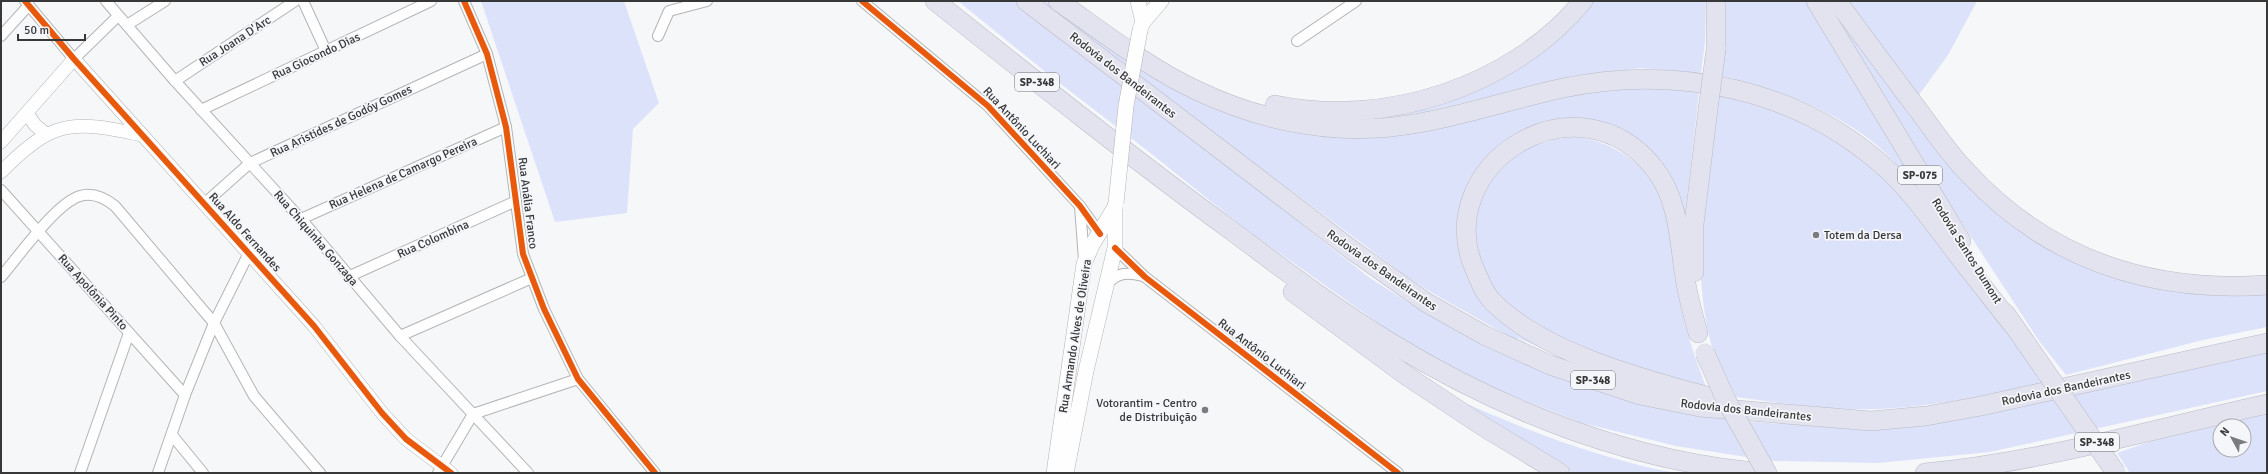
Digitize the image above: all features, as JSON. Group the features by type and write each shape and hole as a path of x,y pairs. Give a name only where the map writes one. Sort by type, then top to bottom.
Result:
{"highway":[{"name":"SP-348","path":"935,1 1139,163 1388,341 1469,385 1532,414 1579,433 1627,447 1700,465 1767,473"},
{"name":"Rodovia dos Bandeirantes","path":"1026,1 1400,285 1453,319 1550,366 1640,395 1700,407 1871,421 1926,416 2053,391 2267,343"},
{"path":"1058,1 1127,48 1195,90 1224,102 1283,121 1340,129 1411,124 1440,119 1564,88 1634,79 1693,81 1721,85 1746,91 1803,113 1839,133 1864,149 1891,172 1919,204 2012,324"},
{"path":"1127,48 1196,81 1257,102 1314,112 1369,110 1401,105 1447,92 1498,70 1546,37 1564,22 1583,1"},
{"path":"1698,333 1693,260 1694,224 1716,49 1716,1"},
{"name":"Rodovia Santos Dumont","path":"1816,1 2012,324 2116,473"},
{"path":"1837,1 1966,172 1996,202 2032,229 2090,260 2141,277 2211,287 2267,285"},
{"path":"1767,413 1650,381 1606,365 1532,331 1502,310 1491,300 1482,286 1471,261 1468,246 1469,206 1486,174 1508,148 1528,137 1552,129 1583,127 1615,138 1634,148 1655,170 1668,192 1676,217 1689,302 1705,353 1726,400 1767,473"},
{"path":"1139,163 1196,219 1361,343 1444,401 1560,473"},
{"name":"SP-348","path":"1925,473 1973,468 2056,452 2267,404"}],"main road":[{"path":"1138,1 1141,26"},
{"path":"1141,26 1161,1"},
{"name":"Rua Armando Alves de Oliveira","path":"1066,473 1105,286 1115,248 1115,205 1126,106 1141,26"},
{"name":"Rua Armando Alves de Oliveira","path":"1054,473 1083,271 1092,245 1100,234 1115,205"},
{"path":"1100,234 1108,239 1115,248"},
{"path":"1083,271 1095,285 1105,286"}],"street":[{"name":"Rua Chiquinha Gonzaga","path":"106,1 175,81 301,219 400,336 528,473"},
{"path":"127,25 165,1"},
{"name":"Rua Joana D'Arc","path":"175,81 295,1"},
{"path":"303,1 326,51"},
{"name":"Rua Giocondo Dias","path":"201,110 432,1"},
{"name":"Rua Anália Franco","path":"464,1 487,54 506,126 523,254 552,328 578,379 655,473"},
{"path":"658,36 669,11 708,1"},
{"name":"Rua Antônio Luchiari","path":"862,1 981,99 1080,206 1100,234"},
{"path":"1297,40 1356,1"},
{"path":"1,36 27,3"},
{"name":"Rua Aldo Fernandes","path":"27,3 74,59 314,326 382,413 406,439 444,471"},
{"path":"4,138 74,59 118,16"},
{"name":"Rua Aristides de Godóy Gomes","path":"205,203 250,163 487,54"},
{"path":"27,113 35,125 46,134"},
{"path":"1,172 26,147 46,134 78,125 97,126 142,135"},
{"name":"Rua Helena de Camargo Pereira","path":"301,219 506,126"},
{"path":"4,138 13,133 17,134 26,147"},
{"name":"Rua Apolônia Pinto","path":"1,190 185,395"},
{"path":"1,277 62,205 72,199 88,195 106,199 115,206 214,323 254,396 320,473"},
{"name":"Rua Colombina","path":"350,276 516,201"},
{"path":"1080,206 1083,271"},
{"name":"Rua Antônio Luchiari","path":"1115,248 1145,277 1398,473"},
{"path":"158,473 185,395 214,323 249,253"},
{"name":"Rua Antônio Luchiari","path":"1105,286 1115,276 1130,272 1145,277"},
{"path":"400,336 532,278"},
{"path":"80,473 129,333"},
{"path":"444,471 473,414 578,379"},
{"path":"172,435 202,473"}],"shaded area":[{"path":"481,1 624,1 659,103 633,129 627,213 555,222"},
{"path":"958,1 1017,1 1370,278 1417,308 1717,418 1751,422 1821,426 2267,350 2267,391 1990,452 1878,463 1772,461 1676,446 1582,423 1495,389 1402,340 1243,227 1048,74"},
{"path":"1043,1 1050,1 1127,55 1305,132 1613,89 1660,88 1699,92 1684,227 1626,133 1609,125 1592,121 1553,121 1532,127 1501,144 1486,159 1473,176 1465,198 1467,273 1564,358 1518,338 1516,340 1434,294 1406,276 1065,22"},
{"path":"1590,1 1706,1 1705,42 1701,73 1641,68 1581,75 1429,111 1400,116 1338,121 1453,95"},
{"path":"1722,1 1809,1 1921,191 1890,157 1869,139 1835,117 1779,92 1720,76"},
{"path":"1825,1 1829,1 1941,150 2064,255 2267,290 2267,327 2203,340 2066,375 2039,341 1932,177"},
{"path":"1843,1 1977,1 1948,55 1916,99"},
{"path":"1718,91 1759,103 1830,135 1890,180 2047,382 1950,402 1900,408 1851,409 1736,397 1712,347 1703,300 1701,276 1700,253"},
{"path":"1576,137 1607,145 1634,161 1645,172 1662,199 1670,225 1682,314 1692,348 1708,392 1627,365 1536,326 1506,305 1495,293 1483,269 1476,246 1476,224 1478,212 1486,189 1502,166 1524,151 1549,141"},
{"path":"1458,400 1511,423 1565,443 1620,460 1676,473 1574,473 1552,461"},
{"path":"2267,413 2267,473 2130,473 2117,453 2152,441 2212,426 2212,458 2252,458 2252,418 2246,418"}],"cycle path":[{"path":"25,1 74,59 314,326 382,413 406,439 451,473"},
{"path":"464,1 487,54 506,127 523,254 544,309 578,379 655,473"},
{"path":"862,1 988,106 1080,206 1100,234"},
{"path":"1115,248 1145,277 1398,473"}],"place":[{"name":"Totem da Dersa","path":"1816,235"},
{"name":"Votorantim - Centro de Distribuição","path":"1205,410"}]}
